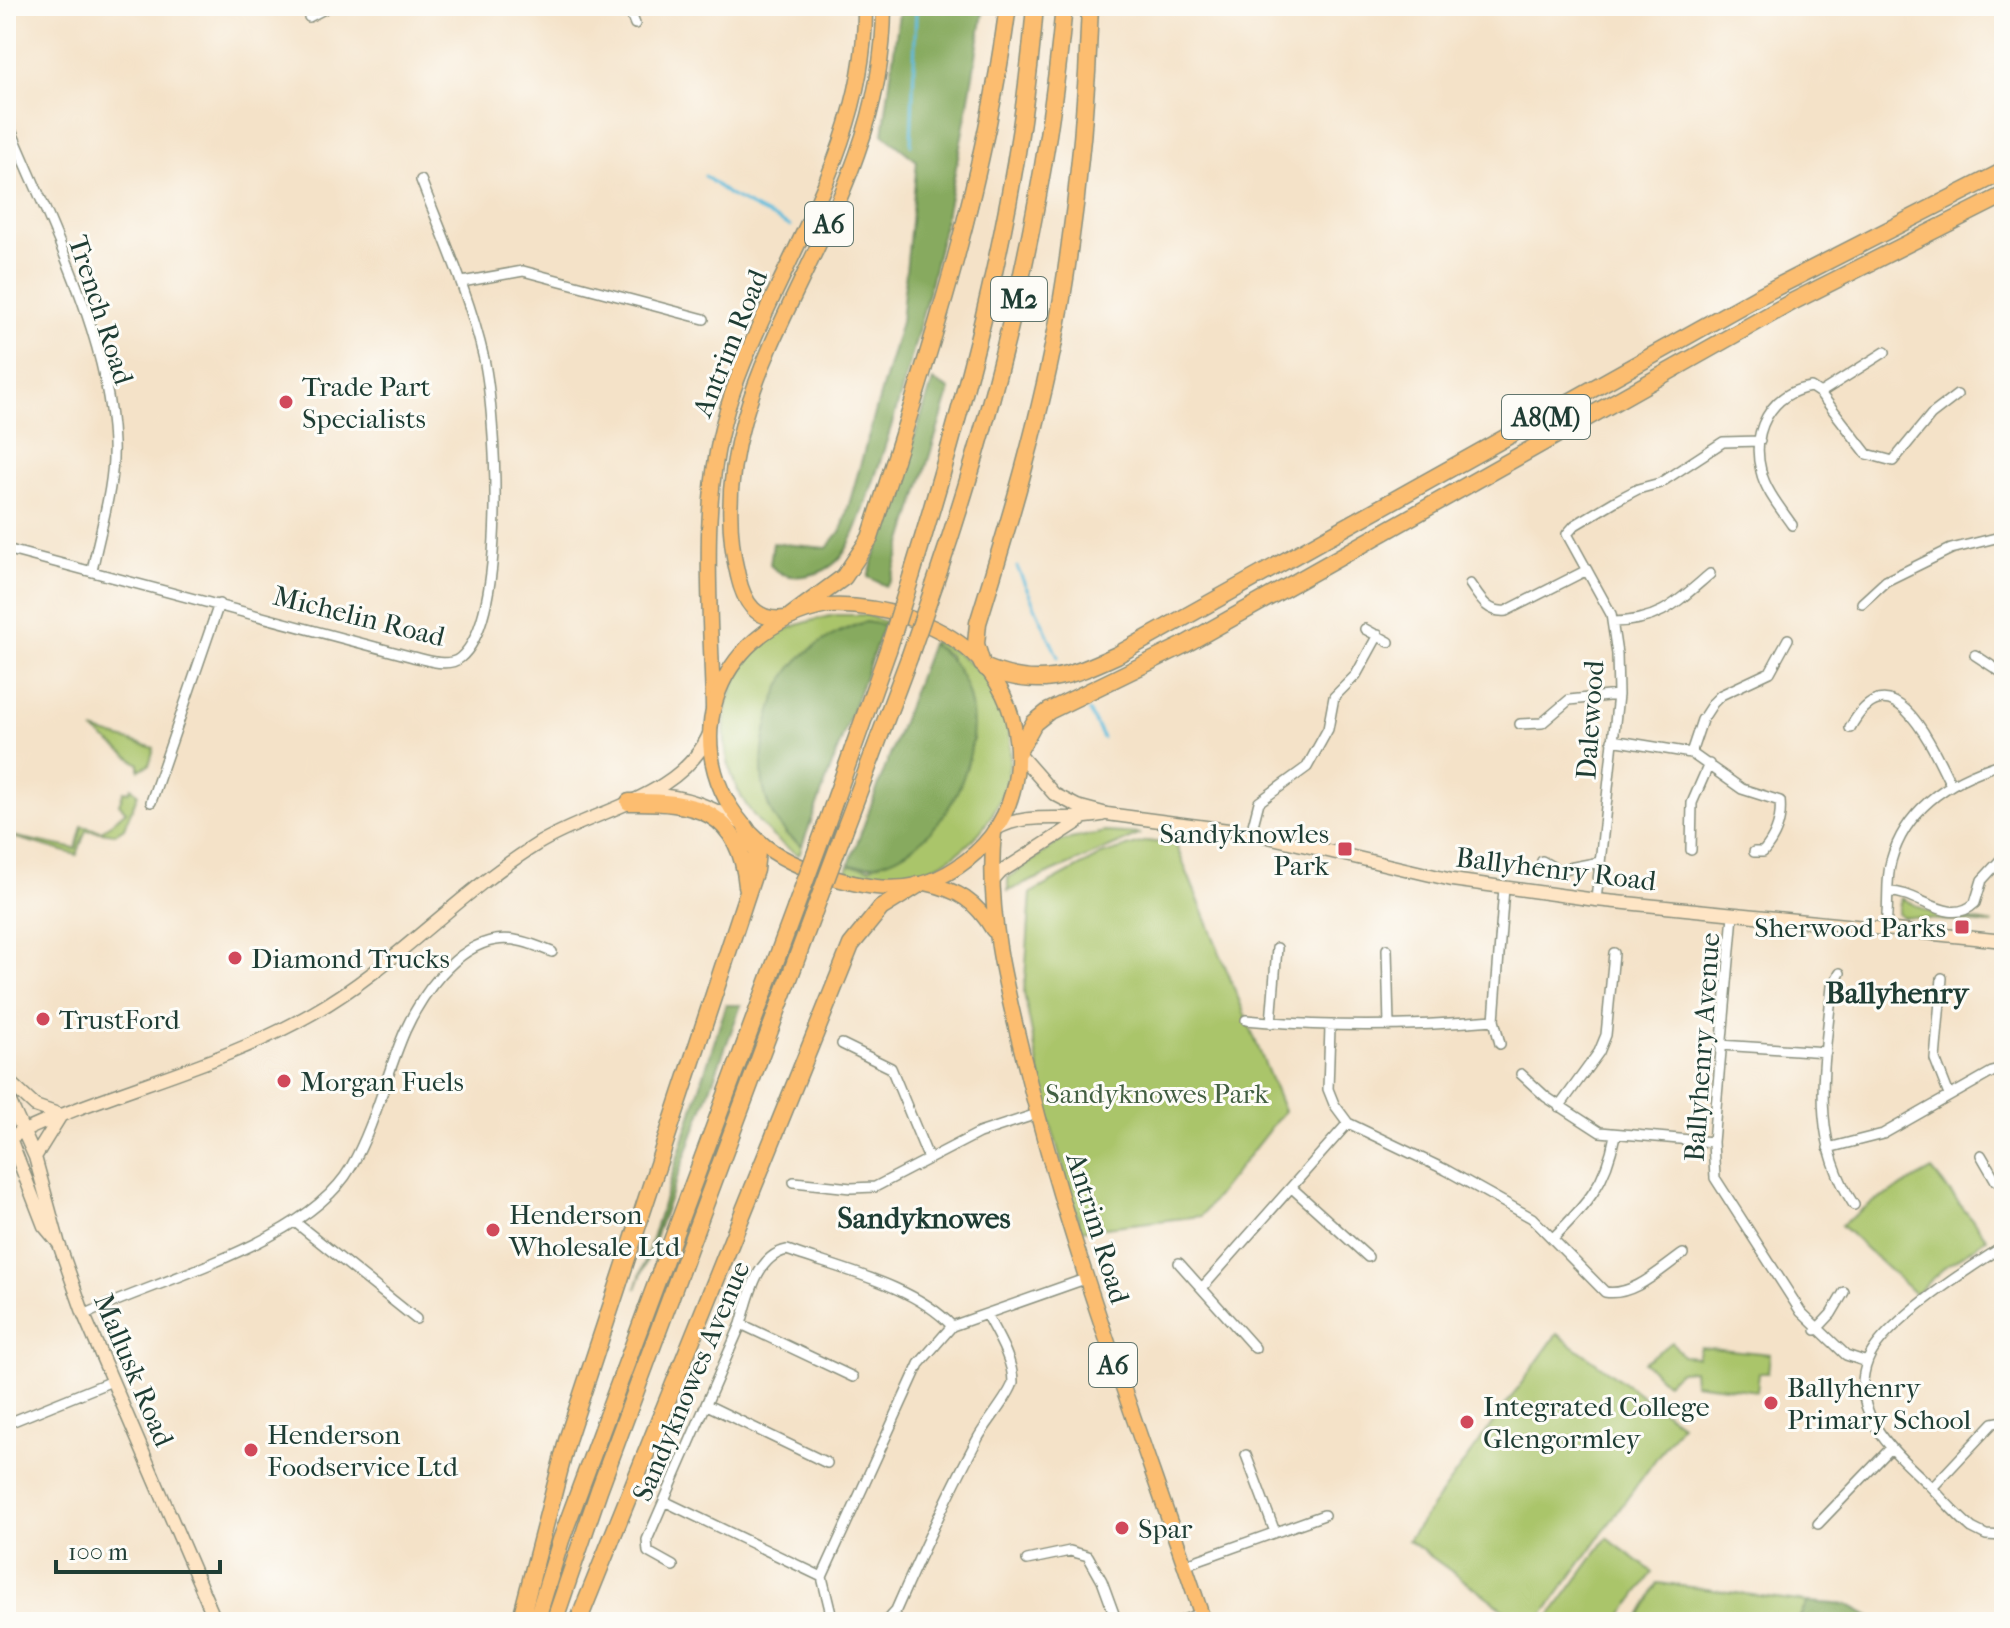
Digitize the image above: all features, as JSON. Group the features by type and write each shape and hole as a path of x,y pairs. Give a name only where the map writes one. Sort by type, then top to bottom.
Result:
{"highway":[{"path":"788,617 844,577 870,538 957,249 991,103 1008,6"},
{"name":"M2","path":"536,1622 566,1527 826,825 912,574 985,314 1021,129 1035,6"},
{"name":"M2","path":"554,1622 599,1490 909,658 989,413 1021,288 1045,164 1064,6"},
{"path":"984,666 976,644 978,623 1019,491 1060,312 1081,157 1090,6"},
{"name":"A8(M)","path":"984,666 1025,680 1059,679 1117,655 1757,297 2004,171"},
{"name":"A8(M)","path":"1019,752 1034,723 1049,711 1184,645 1792,302 2004,195"},
{"path":"629,802 683,803 722,822 740,851 748,891"},
{"path":"520,1622 546,1509 568,1437 748,891 757,852 745,827"},
{"path":"578,1622 851,945 881,908 921,884"}],"main road":[{"name":"Antrim Road","path":"713,712 708,528 716,451 737,382 838,152 861,65 865,6"},
{"name":"Antrim Road","path":"788,617 767,619 757,613 746,600 739,581 729,513 735,452 759,374 836,210 859,151 877,80 884,6"},
{"name":"A6","path":"827,606 871,608 935,629 959,643 984,666 1009,707 1019,752 1010,802 995,831 968,859 921,884 884,888 831,877 788,860 745,827 713,770 710,732 713,712 735,660 757,637 788,617 827,606"},
{"path":"8,1133 24,1131 228,1053 313,1013 533,846 584,819 647,795 691,765 710,732"},
{"name":"Ballyhenry Road","path":"1019,752 1042,782 1064,800 1107,814 1251,833 1425,875 1504,888 1733,915 2004,941"},
{"path":"647,795 689,799 710,806 745,827"},
{"name":"Ballyhenry Road","path":"995,831 1031,818 1083,819 1107,814"},
{"path":"992,882 1027,854 1083,819"},
{"name":"Antrim Road","path":"995,831 992,882 995,934 1037,1114 1085,1279 1203,1617"},
{"name":"Antrim Road","path":"921,884 967,897 984,915 995,934"},
{"path":"6,1079 35,1106 61,1115"},
{"path":"6,1093 35,1157 56,1221 59,1244"},
{"path":"35,1157 61,1115"},
{"name":"Mallusk Road","path":"8,1133 44,1226 59,1244 84,1315 216,1622"}],"street":[{"path":"309,17 330,6"},
{"path":"628,6 635,24"},
{"name":"Trench Road","path":"6,118 90,328 110,409 113,446 111,485 92,571"},
{"path":"6,158 20,153"},
{"name":"Michelin Road","path":"6,549 448,664 460,658 472,644 491,570 496,500 495,439 484,360 462,282 421,180"},
{"path":"462,282 523,271 704,319"},
{"path":"2004,282 2004,294"},
{"path":"1820,393 1885,352"},
{"path":"1792,525 1761,473 1760,441 1766,414 1775,403 1811,387 1820,393 1837,420 1867,454 1893,461 1931,415 1957,395"},
{"name":"Dalewood","path":"1596,900 1618,695 1613,622 1567,534 1575,525 1638,489 1660,483 1723,442 1760,441"},
{"path":"1862,603 1886,581 1910,572 1951,549 2004,536"},
{"path":"1470,584 1488,608 1496,612 1506,611 1587,570"},
{"path":"1613,622 1641,621 1660,614 1710,574"},
{"path":"151,802 219,604"},
{"path":"1365,629 1389,642"},
{"path":"1251,833 1259,802 1307,767 1328,729 1334,697 1356,675 1378,635"},
{"path":"1691,753 1702,720 1713,703 1721,695 1770,672 1788,639"},
{"path":"1975,655 2004,674"},
{"path":"1520,724 1532,727 1542,723 1569,700 1618,695"},
{"path":"1850,728 1869,701 1876,698 1895,702 1913,715 1951,785"},
{"path":"1612,740 1691,753 1742,789 1780,801 1781,817 1773,840 1763,852 1754,852"},
{"path":"1885,930 1890,862 1913,817 1951,785 2004,763"},
{"path":"1691,850 1692,803 1709,764"},
{"path":"1888,892 1905,891 1944,911 1959,911 1975,903 1982,880 2004,856"},
{"path":"1542,861 1558,870 1600,862"},
{"path":"1500,1044 1494,1020 1504,888"},
{"name":"Ballyhenry Avenue","path":"1733,915 1713,1142 1715,1178 1788,1294 1816,1330 1846,1355 1867,1362"},
{"path":"84,1315 295,1222 329,1196 351,1167 410,1021 439,978 476,947 496,940 520,940 552,952"},
{"path":"1271,1023 1277,948"},
{"path":"1387,949 1389,1026"},
{"path":"1559,1107 1599,1052 1606,1035 1614,953"},
{"path":"1840,973 1832,986 1824,1098 1828,1148 1837,1179 1854,1205"},
{"path":"1942,978 1935,1059 1949,1095"},
{"path":"1246,1020 1330,1027 1494,1020"},
{"path":"1330,1027 1328,1089 1334,1104 1348,1123 1493,1195 1532,1218 1605,1292 1616,1294 1632,1289 1683,1254"},
{"path":"842,1044 891,1068 928,1157"},
{"path":"1720,1045 1826,1052"},
{"path":"1828,1148 1883,1134 1949,1095 2004,1069"},
{"path":"1521,1074 1559,1107 1600,1132 1713,1142"},
{"path":"794,1182 851,1188 875,1187 979,1133 1037,1114"},
{"path":"1202,1288 1348,1123"},
{"path":"1553,1238 1596,1191 1607,1172 1615,1135"},
{"path":"1981,1155 1996,1181 2004,1182"},
{"path":"1292,1188 1368,1257"},
{"path":"295,1222 416,1319"},
{"path":"2004,1246 1906,1317 1873,1350 1867,1362 1864,1387 1870,1419 1891,1448 1972,1528 1986,1535 2004,1536"},
{"name":"Sandyknowes Avenue","path":"673,1566 648,1552 647,1540 707,1405 763,1265 775,1252 787,1250 930,1304 952,1326"},
{"path":"1179,1263 1255,1348"},
{"path":"833,1622 822,1577 919,1364 952,1326 1085,1279"},
{"path":"1816,1330 1831,1314 1844,1292"},
{"path":"885,1622 896,1610 978,1438 994,1409 1008,1396 1013,1382 1006,1357 986,1314"},
{"path":"741,1324 853,1377"},
{"path":"6,1424 112,1381"},
{"path":"707,1405 827,1463"},
{"path":"1932,1488 1993,1423 2004,1421"},
{"path":"1818,1524 1891,1448"},
{"path":"1246,1455 1275,1532"},
{"path":"664,1501 822,1577"},
{"path":"1184,1565 1324,1515"},
{"path":"1027,1560 1070,1551 1088,1556 1102,1581 1117,1622"},
{"path":"1178,1622 1203,1617"}],"green space":[{"path":"900,6 984,6 954,179 913,350 880,462 857,526 846,550 825,570 806,576 786,575 770,565 773,543 827,548 842,529 901,322 917,161 883,134"},
{"path":"933,381 950,390 891,580 886,586 868,577"},
{"path":"835,615 865,615 886,622 884,625 864,622 838,632 785,834 802,846 799,855 772,836 750,811 735,783 726,752 725,721 731,691 747,663 771,638 794,626"},
{"path":"865,622 884,625 802,846 780,825 766,798 763,748 771,712 784,680 799,659 825,640"},
{"path":"933,641 977,670 1003,708 1010,750 1002,793 980,831 946,861 900,876 846,874 849,865 870,868 931,830 966,769 973,739 949,655 931,644"},
{"path":"931,644 958,670 971,704 972,742 962,780 943,816 917,844 885,862 849,865"},
{"path":"93,730 154,748 149,765 139,770 139,764"},
{"path":"131,787 138,794 124,828 115,834 86,830 77,855 6,835 76,849 82,826 102,831 126,811 119,804 124,791 129,792"},
{"path":"1105,832 1141,834 1008,891 1008,878 1060,841"},
{"name":"Sandyknowes Park","path":"1147,841 1176,845 1284,1111 1201,1216 1081,1230 1048,1115 1024,993 1031,893 1101,855"},
{"path":"1901,898 1929,912 1993,924 1902,917 1898,913"},
{"path":"726,1005 741,1005 636,1289"},
{"path":"1932,1170 1987,1238 1944,1268 1915,1294 1841,1225 1870,1204"},
{"path":"1557,1334 1681,1424 1538,1622 1522,1622 1408,1540"},
{"path":"1672,1342 1683,1356 1697,1357 1700,1347 1770,1354 1768,1373 1759,1373 1757,1391 1694,1383 1693,1370 1680,1371 1666,1383 1644,1362"},
{"path":"1607,1538 1653,1572 1617,1622 1546,1622"},
{"path":"1658,1583 1808,1602 1797,1622 1637,1622"},
{"path":"1808,1602 1849,1605 1880,1622 1797,1622"}],"waterway":[{"path":"901,6 916,11 911,145"},
{"path":"705,176 729,195 790,226"},
{"path":"1017,567 1058,657"},
{"path":"1089,711 1103,738"}],"place":[{"name":"Trade Part Specialists","path":"286,402"},
{"name":"Sandyknowles Park","path":"1345,849"},
{"name":"Sherwood Parks","path":"1962,927"},
{"name":"Diamond Trucks","path":"235,958"},
{"name":"TrustFord","path":"43,1019"},
{"name":"Morgan Fuels","path":"284,1081"},
{"name":"Henderson Wholesale Ltd","path":"493,1230"},
{"name":"Ballyhenry Primary School","path":"1771,1403"},
{"name":"Integrated College Glengormley","path":"1467,1422"},
{"name":"Henderson Foodservice Ltd","path":"251,1450"},
{"name":"Spar","path":"1122,1528"}],"district":[{"name":"Ballyhenry","path":"1897,993"},
{"name":"Sandyknowes","path":"924,1218"}]}
